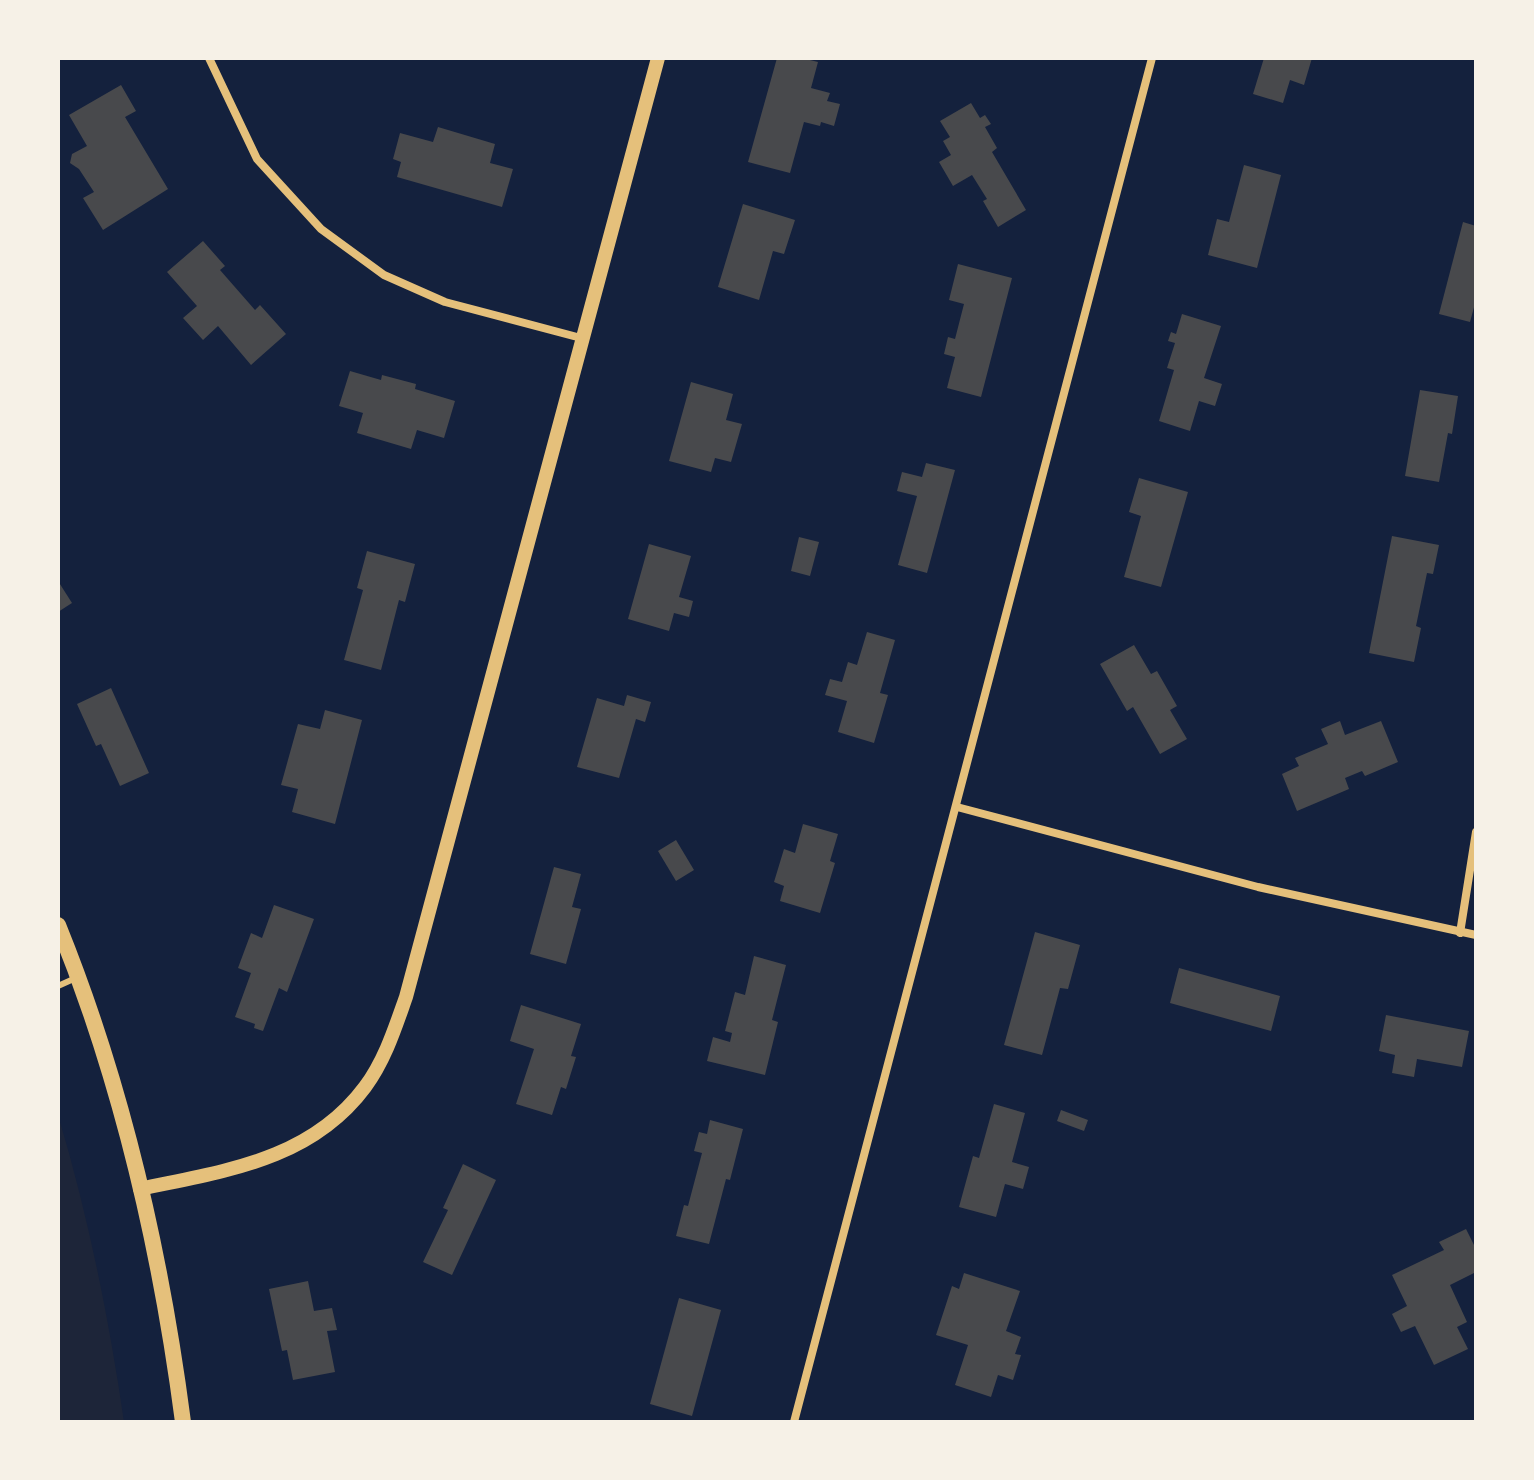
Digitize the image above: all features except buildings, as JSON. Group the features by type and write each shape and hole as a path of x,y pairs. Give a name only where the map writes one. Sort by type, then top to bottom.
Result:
{"main road":[{"path":"58,925 110,1073 140,1189 163,1292 183,1422"}],"street":[{"path":"209,58 257,159 321,229 384,275 445,302 581,338"},
{"path":"140,1189 267,1159 305,1141 335,1119 365,1087 388,1048 411,982 658,58"},
{"path":"794,1422 957,807 1150,58"},
{"path":"957,807 1258,887 1476,935"},
{"path":"1460,933 1476,832"}],"lane":[{"path":"58,986 78,977"}],"shaded area":[{"path":"58,1115 97,1267 124,1422 58,1422"}]}
